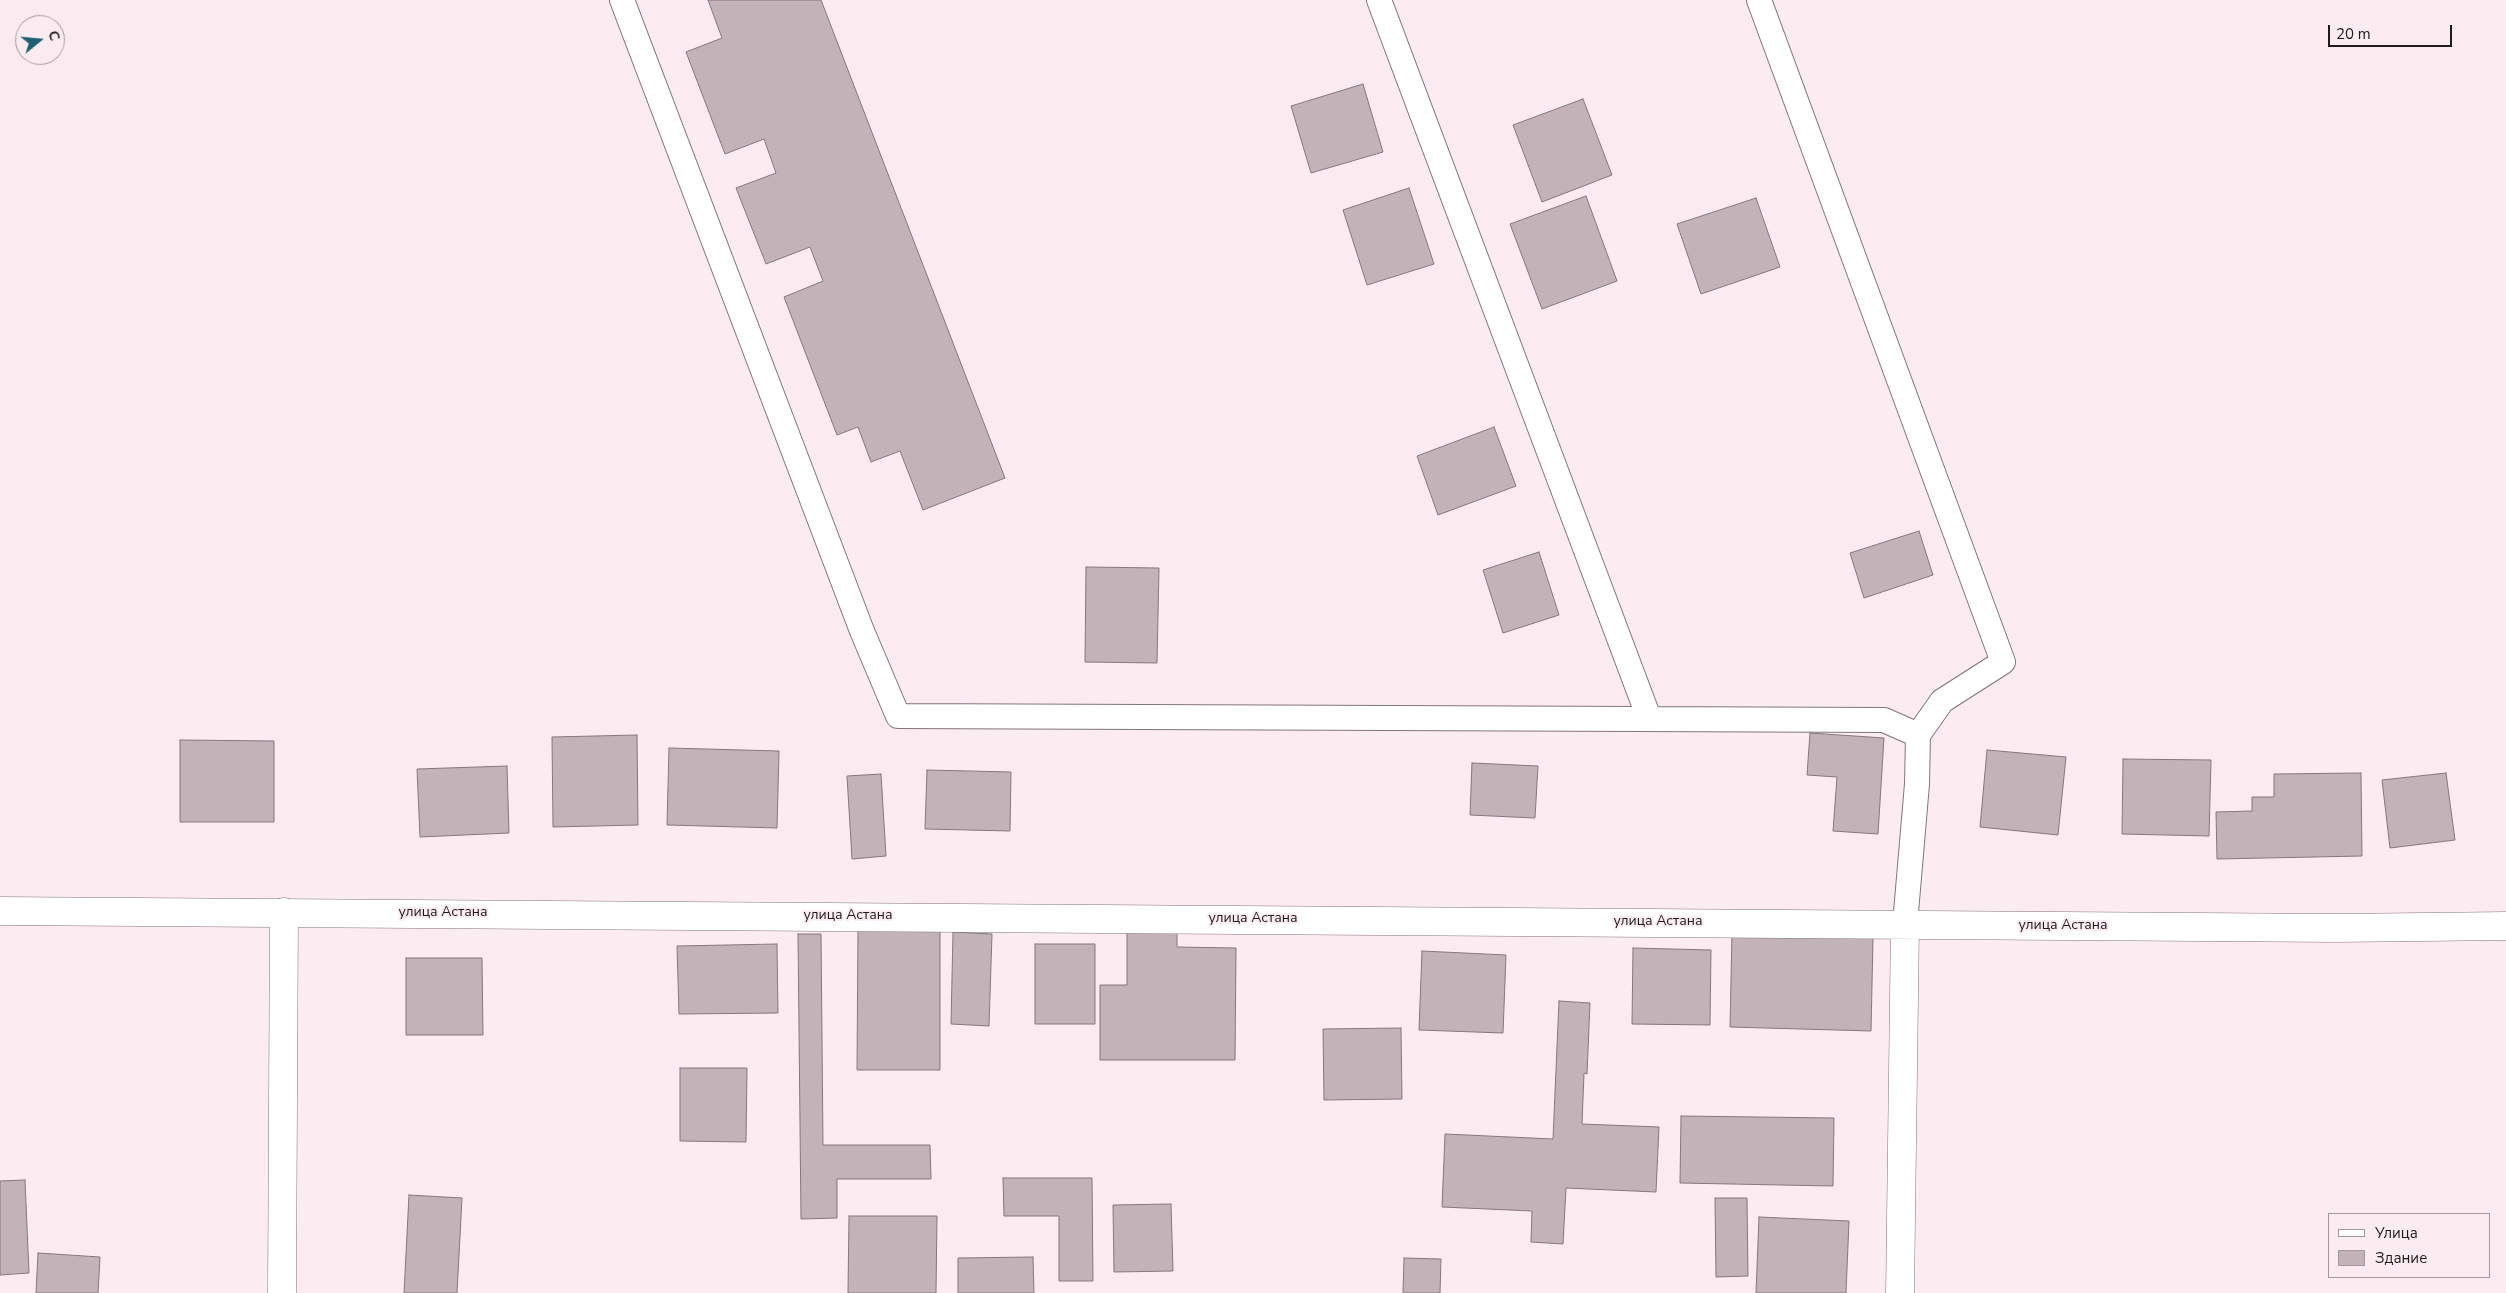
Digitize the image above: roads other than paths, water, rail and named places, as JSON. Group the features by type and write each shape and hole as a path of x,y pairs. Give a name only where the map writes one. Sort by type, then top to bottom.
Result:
{"street":[{"name":"улица Астана","path":"0,911 2327,928 2506,926"},
{"path":"282,1293 284,912"},
{"path":"1900,1293 1905,924"}],"lane":[{"path":"622,0 862,631 898,716 1884,720 1918,735"},
{"path":"1379,0 1649,718"},
{"path":"1759,0 2003,662 1942,701 1918,735 1917,784 1905,924"}]}
